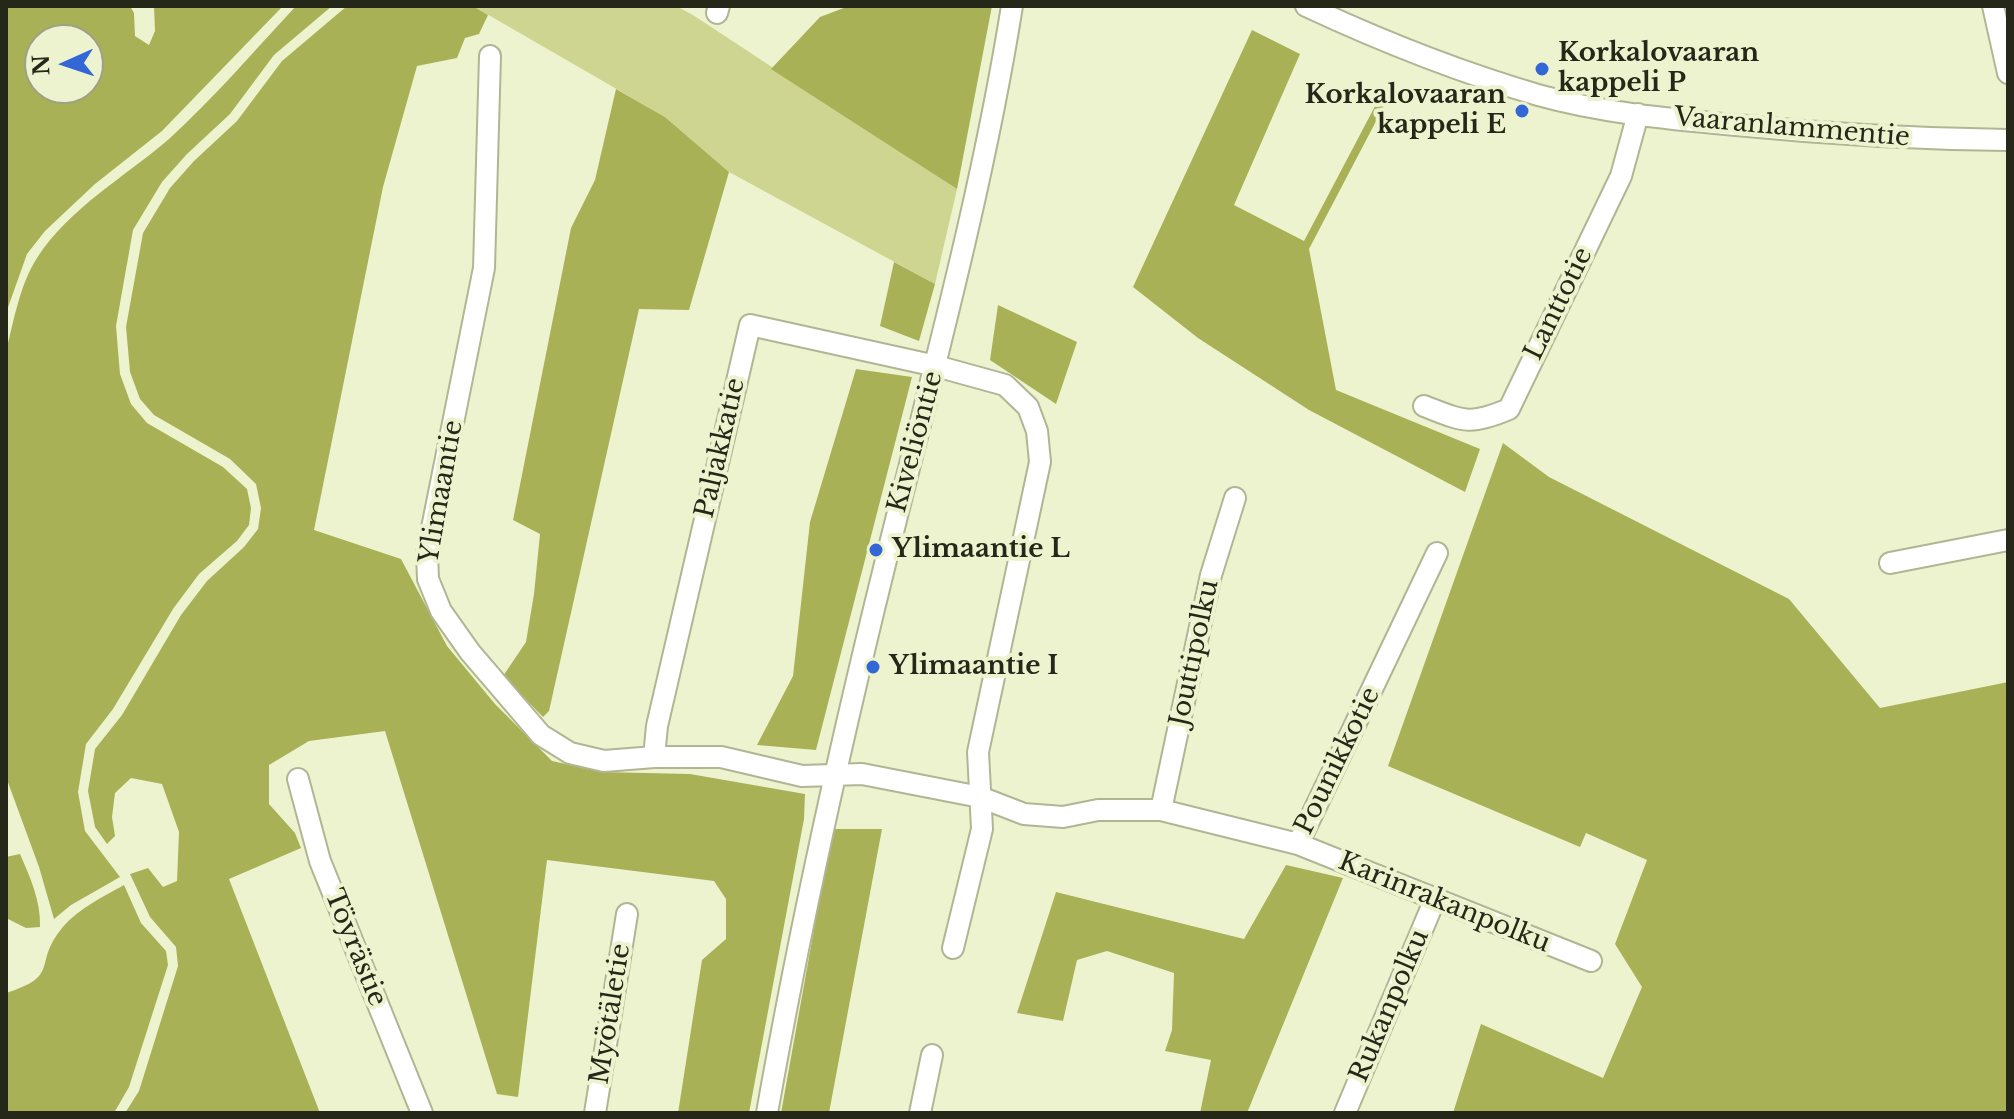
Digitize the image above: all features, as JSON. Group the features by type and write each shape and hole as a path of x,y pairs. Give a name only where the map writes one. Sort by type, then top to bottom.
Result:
{"street":[{"name":"Kiveliöntie","path":"767,1113 787,998 834,773 936,366 998,95 1012,6"},
{"name":"Vaaranlammentie","path":"1306,6 1462,70 1541,95 1638,114 1907,139 2008,140"},
{"path":"1993,6 2008,73"},
{"name":"Ylimaantie","path":"490,56 484,268 427,553 428,579 441,611 470,652 541,735 570,753 604,761 721,757 802,776 834,773"},
{"name":"Lanttotie","path":"1424,406 1459,419 1484,420 1509,409 1621,176 1638,114"},
{"name":"Paljakkatie","path":"654,757 657,726 750,325 936,366"},
{"path":"936,366 1005,385 1028,407 1037,431 1040,462 978,752 982,829 953,948"},
{"name":"Jouttipolku","path":"1161,810 1211,575 1235,498"},
{"path":"1890,563 2008,540"},
{"name":"Pounikkotie","path":"834,773 862,774 980,797 1024,814 1063,817 1098,810 1161,810 1298,844 1437,553"},
{"name":"Töyrästie","path":"298,779 320,861 422,1113"},
{"name":"Karinrakanpolku","path":"1298,844 1591,961"},
{"name":"Rukanpolku","path":"1345,1113 1435,899"},
{"name":"Myötäletie","path":"595,1113 627,914"},
{"path":"920,1113 932,1055"}],"green space":[{"path":"6,6 130,6 134,13 135,36 149,45 155,31 154,6 283,6 162,131 95,184 45,231 27,254 6,313"},
{"path":"296,6 332,6 274,55 230,114 162,182 133,230 116,326 120,374 131,404 147,423 223,467 247,489 251,508 249,525 237,541 199,574 173,609 113,709 86,744 78,792 85,831 120,877 71,905 54,919 39,867 6,777 6,351 15,315 31,268 50,240 81,208 186,123"},
{"path":"347,6 473,6 488,15 479,34 465,38 457,58 417,66 383,187 314,530 401,559 447,646 495,704 552,761 601,772 690,774 805,794 804,819 749,1113 678,1113 702,960 726,939 726,899 714,881 547,860 518,1097 497,1094 385,731 309,741 269,765 269,804 295,833 301,848 229,879 320,1113 125,1113 139,1091 178,966 176,947 150,917 130,874 148,868 163,887 177,881 179,832 162,784 131,778 115,793 112,817 115,836 107,844 95,827 88,791 95,749 122,715 181,615 207,581 244,547 258,529 261,508 256,484 230,459 154,415 140,399 130,372 126,327 143,233 170,188 237,121 282,61"},
{"path":"473,6 676,6 693,15 957,189 935,284 729,172 665,117"},
{"path":"849,6 992,6 957,189 771,69 820,17"},
{"path":"1252,30 1300,54 1234,205 1304,241 1383,91 1394,87 1309,249 1336,390 1480,449 1465,492 1309,410 1198,338 1133,287"},
{"path":"616,89 665,117 729,172 689,310 639,309 549,711 543,717 503,676 526,642 540,534 513,520 571,228 595,180"},
{"path":"894,262 935,284 919,341 880,326"},
{"path":"998,305 1077,342 1056,404 990,360"},
{"path":"856,369 912,377 816,750 757,745 793,676 810,522"},
{"path":"1503,443 1549,477 1789,599 1880,708 2008,682 2008,1113 1453,1113 1481,1024 1603,1078 1642,987 1615,944 1647,860 1586,833 1580,847 1388,766"},
{"path":"832,829 882,829 829,1113 781,1113"},
{"path":"20,854 37,899 40,927 26,928 6,918 6,857"},
{"path":"1286,865 1343,878 1247,1113 1200,1113 1211,1060 1165,1051 1172,1030 1174,973 1107,951 1077,960 1063,1021 1017,1013 1056,892 1244,939"},
{"path":"124,885 141,923 166,951 168,965 129,1087 114,1113 6,1113 6,993 23,987 40,975 52,943 73,917"}],"place":[{"name":"Korkalovaaran kappeli P","path":"1542,69"},
{"name":"Korkalovaaran kappeli E","path":"1522,111"},
{"name":"Ylimaantie L","path":"876,550"},
{"name":"Ylimaantie I","path":"873,667"}]}
